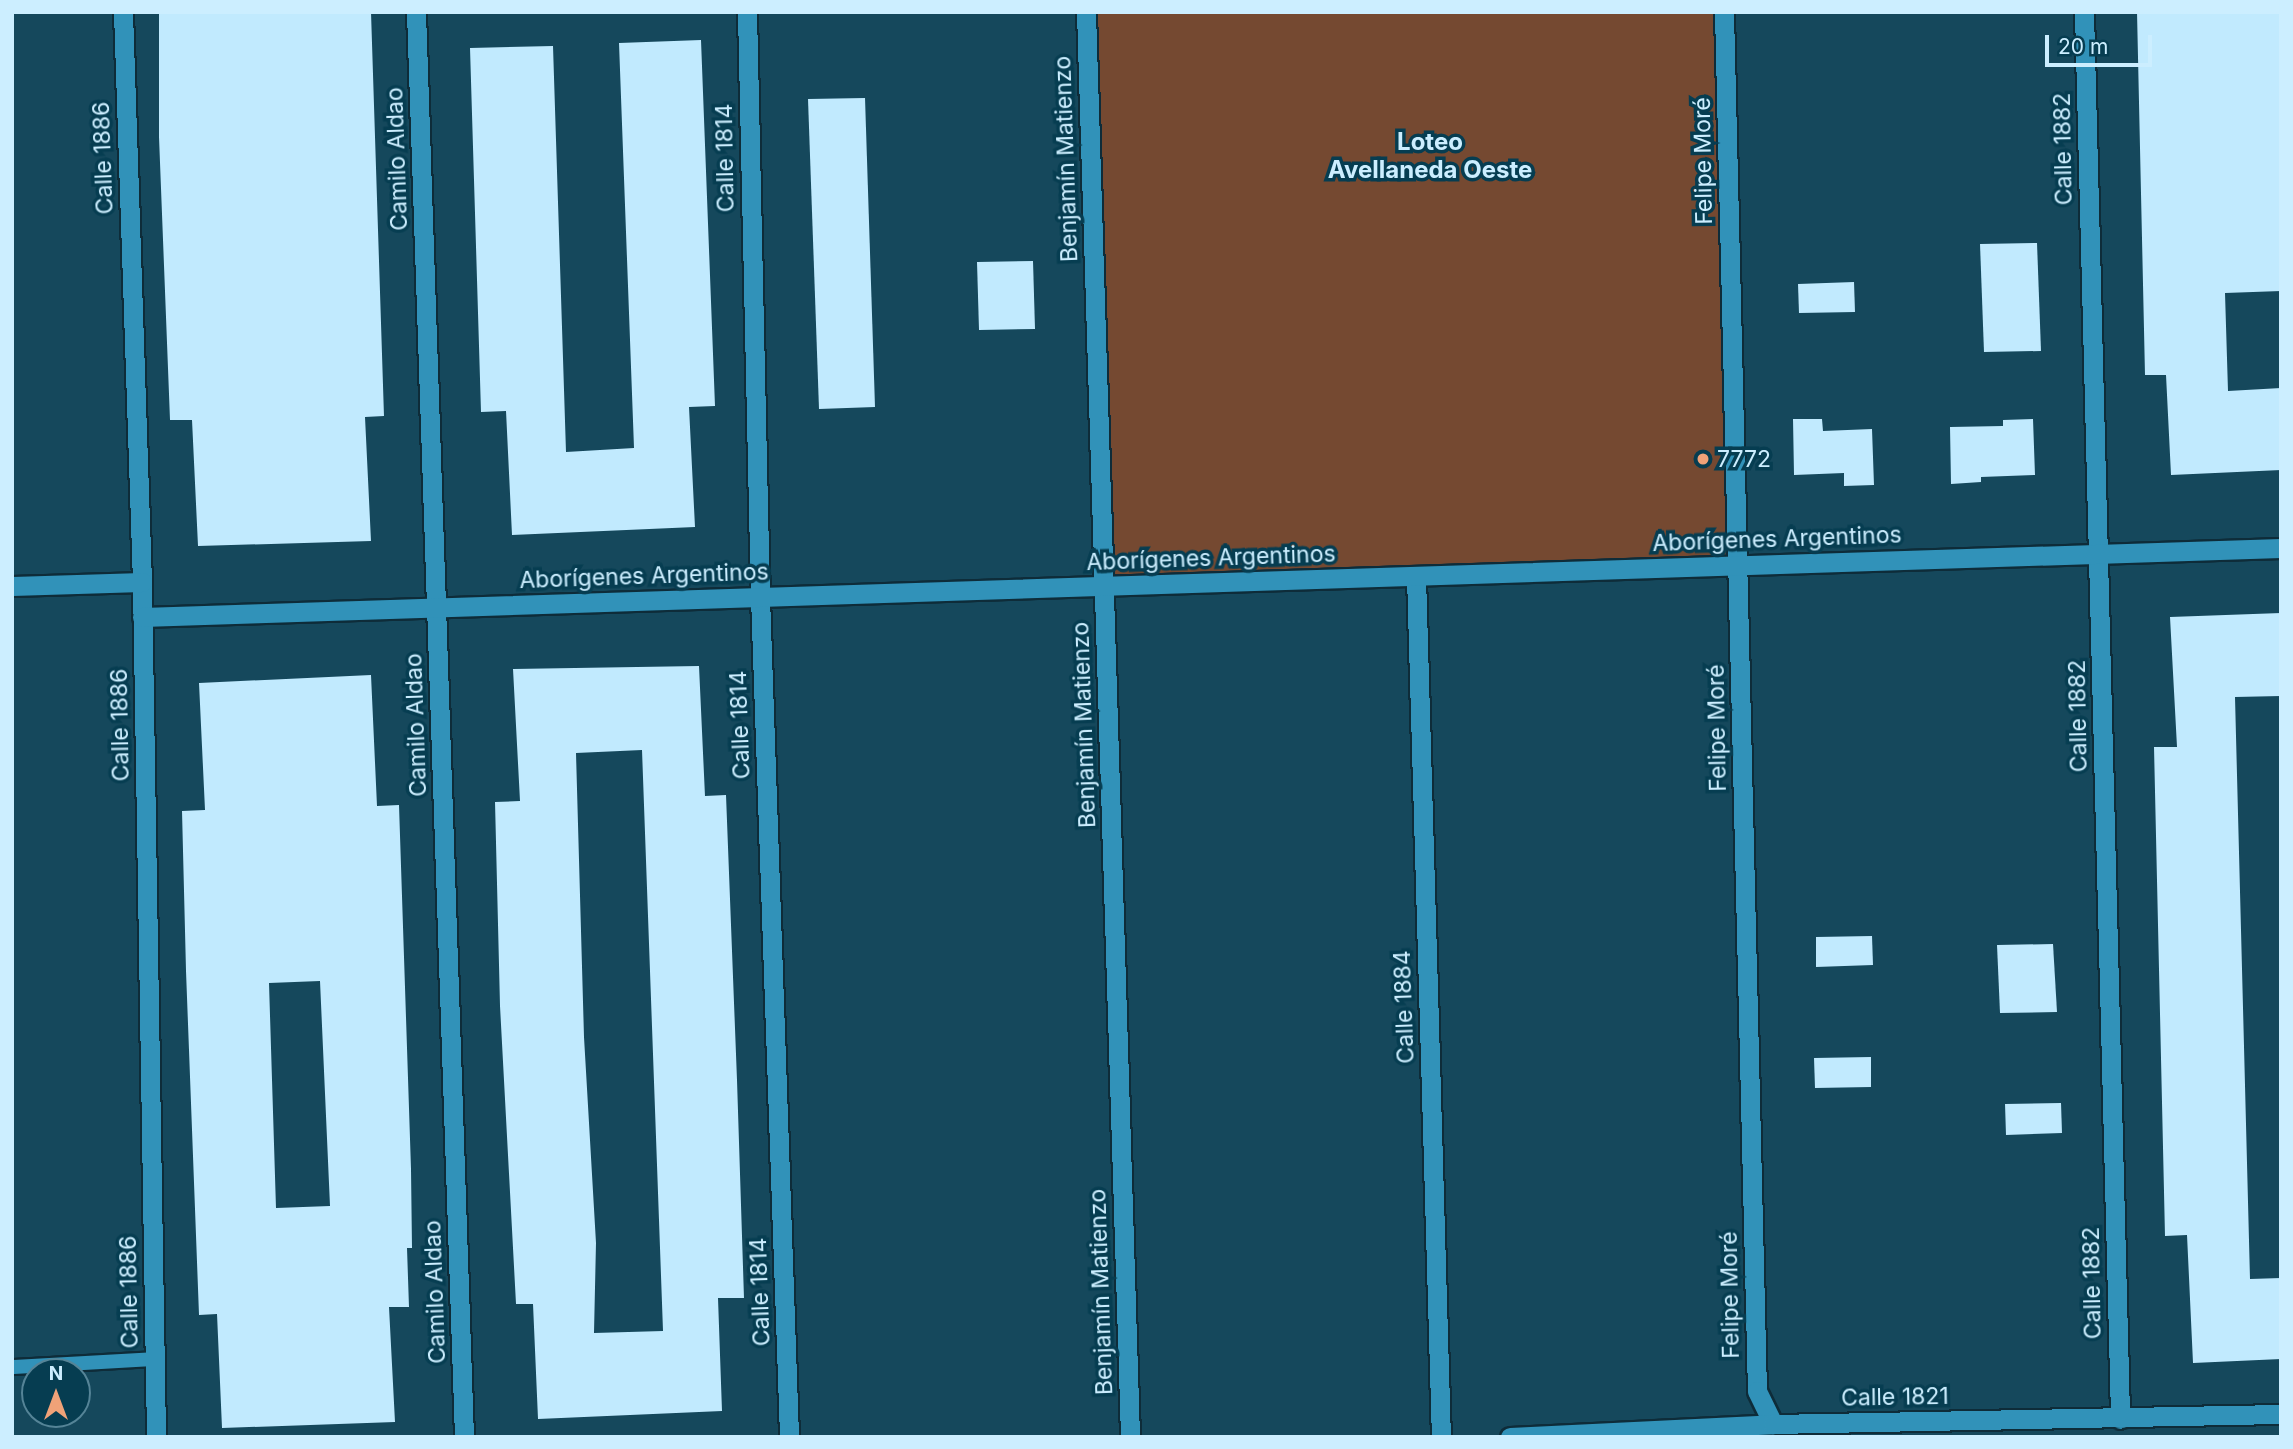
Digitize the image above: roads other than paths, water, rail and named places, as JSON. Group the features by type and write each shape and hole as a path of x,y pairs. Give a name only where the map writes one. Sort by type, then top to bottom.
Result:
{"street":[{"name":"Calle 1886","path":"123,12 142,582 156,1437"},
{"name":"Camilo Aldao","path":"416,12 464,1437"},
{"name":"Calle 1814","path":"747,12 760,597 789,1437"},
{"name":"Benjamín Matienzo","path":"1086,12 1130,1437"},
{"name":"Felipe Moré","path":"1724,12 1757,1391 1776,1430"},
{"name":"Calle 1882","path":"2084,12 2120,1419"},
{"name":"Aborígenes Argentinos","path":"142,617 2281,548"},
{"name":"Calle 1884","path":"1416,576 1441,1437"},
{"path":"12,586 142,582"},
{"name":"Calle 1821","path":"1510,1437 2281,1414"}],"lane":[{"path":"12,1367 155,1359"}],"place":[{"name":"7772","path":"1703,459"}],"district":[{"name":"Loteo Avellaneda Oeste","path":"1430,156"}]}
